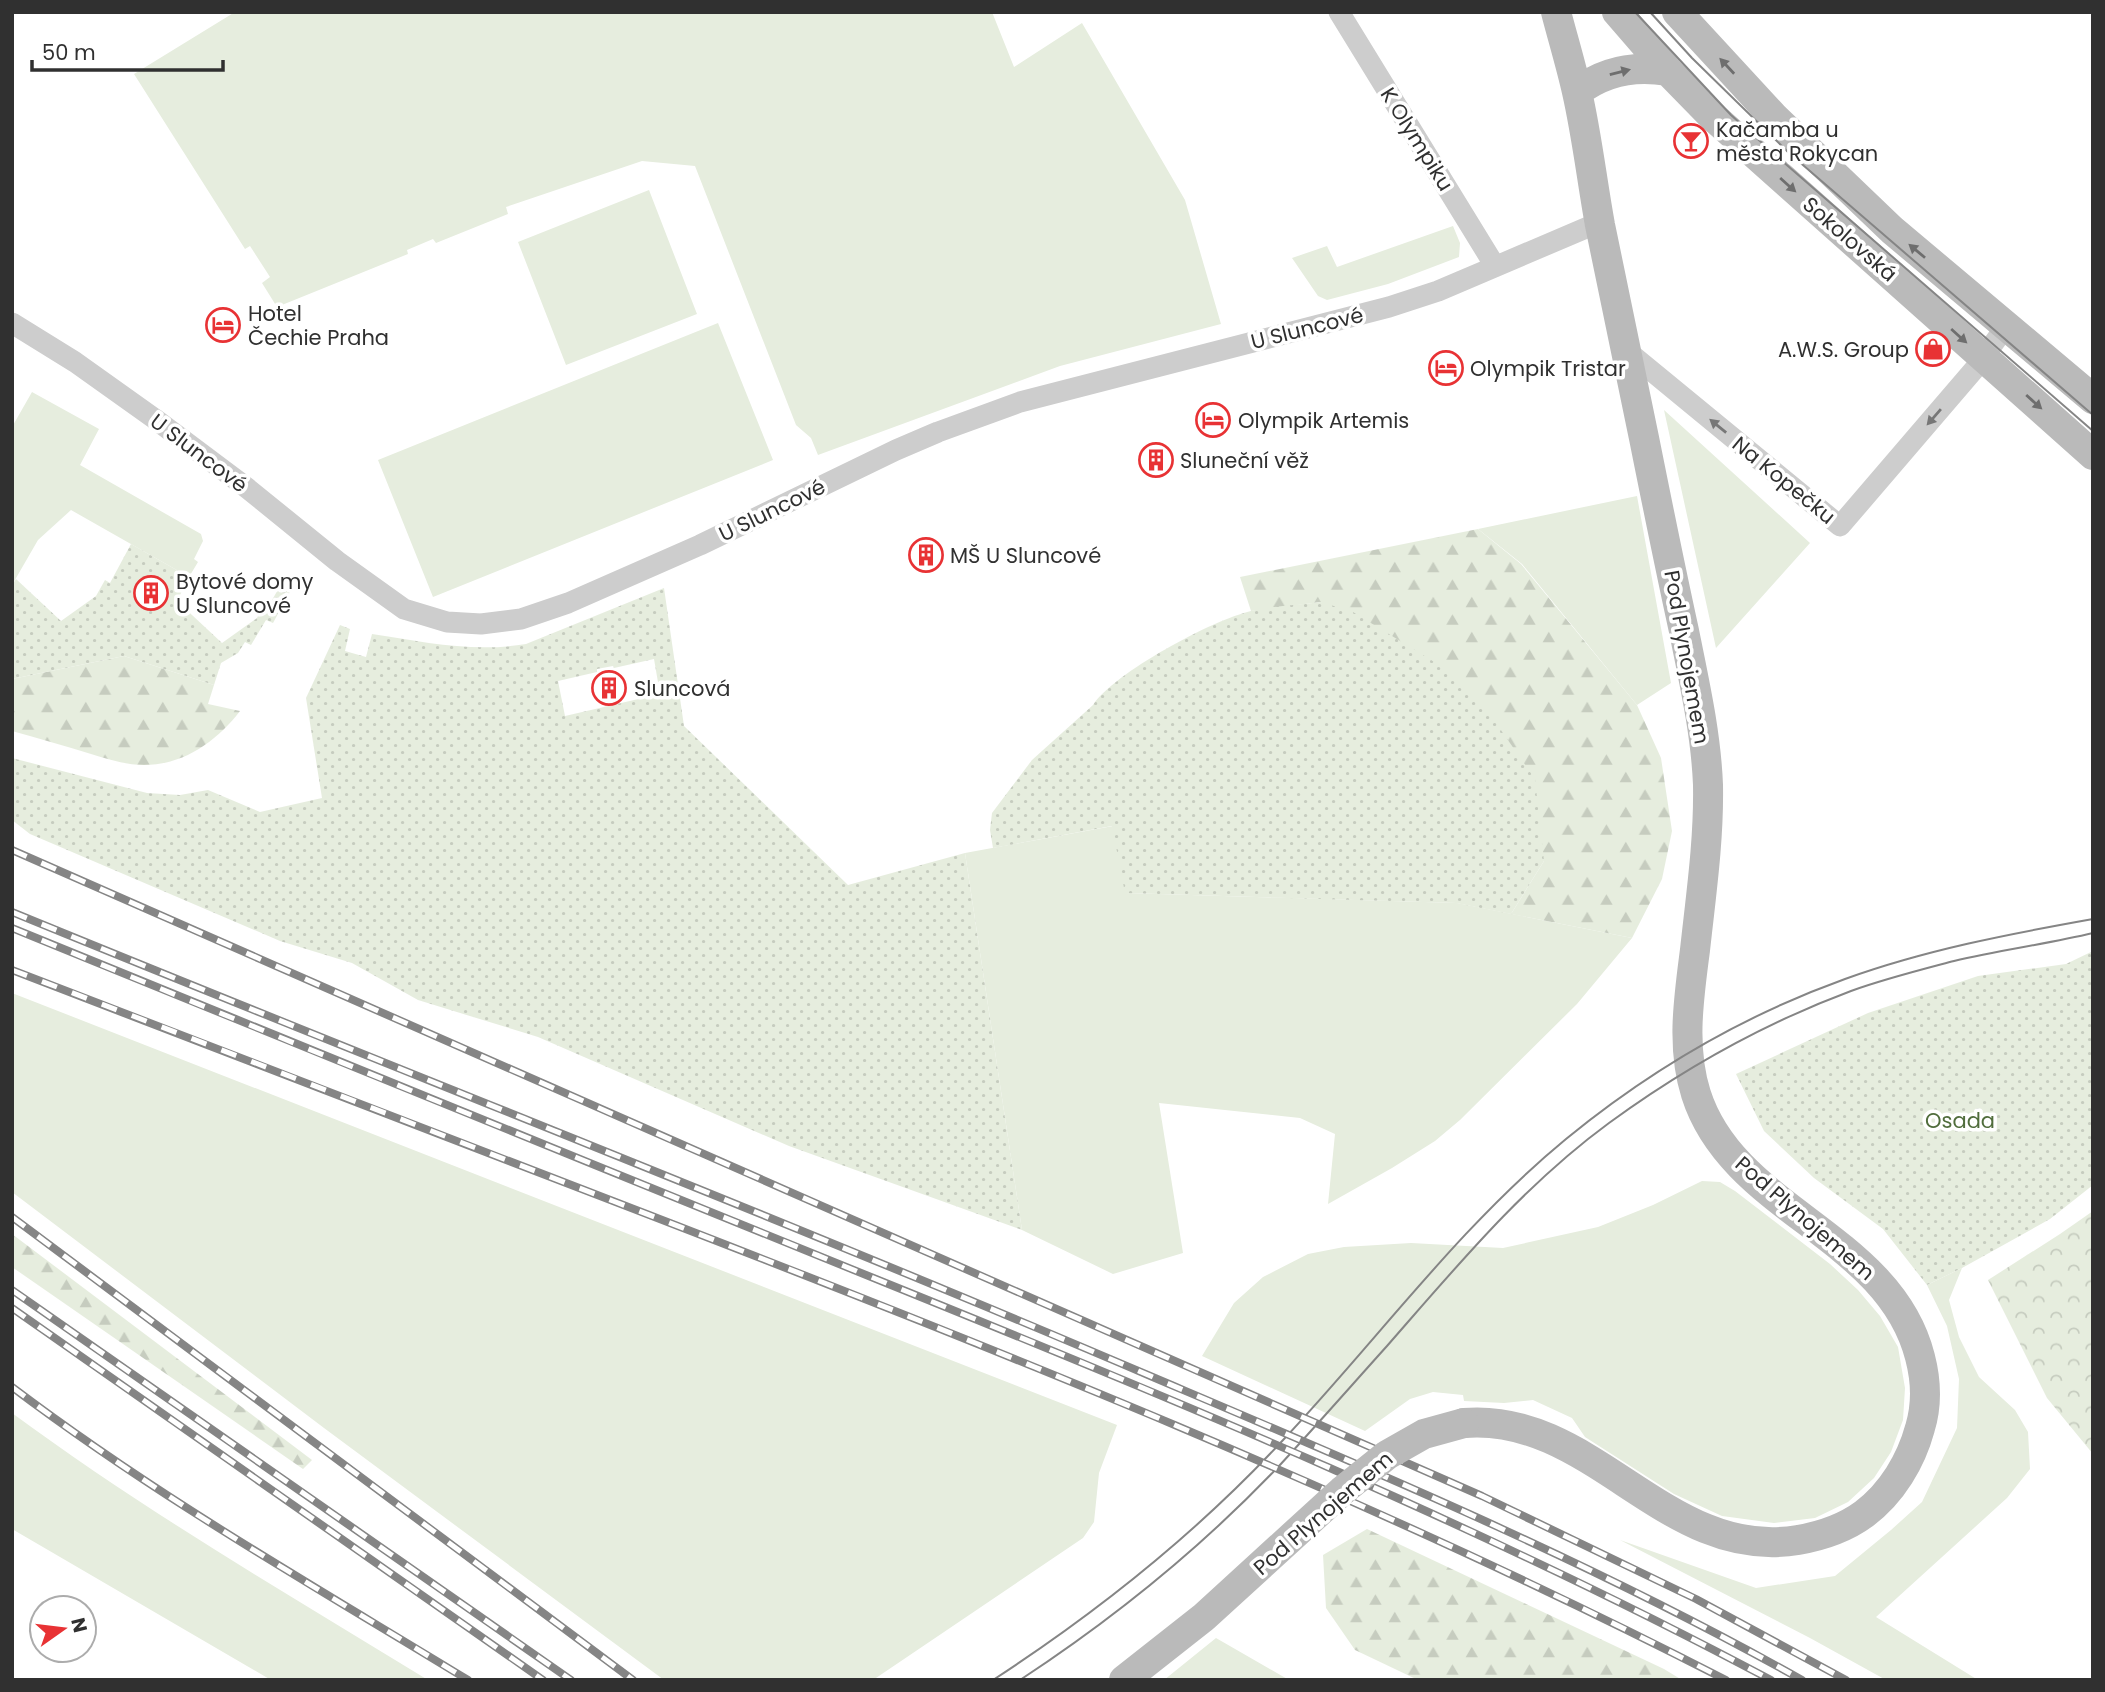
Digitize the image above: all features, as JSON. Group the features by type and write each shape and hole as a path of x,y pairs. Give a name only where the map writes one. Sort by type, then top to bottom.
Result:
{"main road":[{"name":"Pod Plynojemem","path":"1124,1680 1204,1616 1334,1498 1387,1455 1424,1434 1464,1423 1510,1425 1568,1447 1652,1501 1696,1525 1728,1537 1762,1543 1791,1541 1823,1534 1867,1512 1888,1492 1899,1475 1914,1447 1923,1416 1925,1392 1922,1366 1913,1334 1897,1305 1862,1264 1771,1193 1745,1169 1716,1134 1696,1093 1688,1045 1688,1009 1706,855 1708,783 1697,698 1600,222 1577,93 1556,12"},
{"name":"Pod Plynojemem","path":"1577,12 1577,93"},
{"name":"Sokolovská","path":"1617,12 1710,114 1980,362 2093,455"},
{"name":"Sokolovská","path":"1677,12 1773,116 1872,211 2093,400"},
{"path":"1577,93 1589,83 1616,71 1636,68 1668,71"}],"street":[{"name":"K Olympiku","path":"1339,12 1495,266"},
{"name":"U Sluncové","path":"12,323 75,362 155,419 247,488 337,561 404,609 447,622 481,624 521,619 568,603 700,545 896,450 1020,402 1389,307 1438,291 1600,222"},
{"name":"Na Kopečku","path":"1626,350 1840,526 1980,362 2006,327"}],"green space":[{"path":"235,12 992,12 1014,67 1082,23 1185,200 1221,324 1060,366 818,455 811,438 796,425 695,166 642,161 506,207 508,214 436,243 433,239 407,250 408,254 277,307 262,283 270,277 250,246 245,249 134,74"},
{"path":"649,190 697,314 566,365 518,242"},
{"path":"1453,226 1460,243 1459,257 1388,284 1327,300 1318,296 1292,258 1327,246 1337,267"},
{"path":"718,323 773,460 433,597 378,460"},
{"path":"32,392 99,429 80,465 201,534 203,541 194,559 198,562 189,577 71,510 38,540 12,585 12,427"},
{"path":"1664,410 1810,543 1716,648"},
{"path":"1637,496 1671,683 1637,705 1522,564 1478,529"},
{"path":"1478,529 1521,564 1637,705 1661,758 1672,831 1662,879 1632,938 1511,914 1544,861 1321,602 1251,611 1240,577"},
{"path":"131,544 189,577 177,601 222,643 257,618 263,605 268,607 287,574 297,579 273,623 266,620 251,645 245,642 238,653 221,663 214,685 124,656 12,679 12,585 16,579 61,621 96,596 105,580 110,583"},
{"path":"664,588 684,726 848,885 965,853 1022,1230 789,1146 538,1037 418,1000 352,963 280,941 30,834 12,820 12,758 147,793 180,795 208,790 260,812 322,798 306,698 340,625 350,629 345,651 366,657 372,634 468,647 526,644","holes":["654,659 660,694 565,716 558,681 597,672 597,669"]},
{"path":"1321,602 1353,612 1436,663 1487,710 1535,779 1544,861 1511,914 1456,903 1125,893 1112,826 993,848 990,830 992,813 1032,760 1121,678 1165,649 1234,616 1259,609"},
{"path":"124,656 214,685 208,704 240,711 221,732 198,749 173,761 159,764 137,765 117,761 12,731 12,679"},
{"path":"1113,826 1126,893 1457,903 1632,938 1577,1004 1460,1120 1435,1141 1328,1204 1335,1134 1300,1118 1159,1103 1183,1253 1113,1274 1022,1230 965,853"},
{"name":"Osada","path":"2093,951 2093,1185 2050,1219 1927,1285 1883,1229 1814,1178 1764,1131 1736,1074 1868,1013 1978,976 2066,964"},
{"path":"12,993 1117,1425 1099,1473 1094,1522 1083,1538 873,1680 664,1680 12,1192"},
{"path":"1702,1181 1720,1182 1735,1191 1830,1264 1858,1290 1880,1316 1898,1347 1905,1388 1903,1420 1891,1452 1874,1478 1848,1502 1815,1518 1774,1523 1722,1516 1674,1494 1585,1437 1572,1418 1533,1400 1504,1403 1464,1401 1463,1395 1433,1392 1410,1399 1365,1431 1202,1356 1234,1303 1263,1277 1308,1254 1344,1247 1411,1243 1503,1248 1598,1227 1653,1205"},
{"path":"2093,1211 2093,1454 2047,1398 1988,1280"},
{"path":"12,1234 312,1460 303,1469 12,1267"},
{"path":"1962,1268 1949,1300 1959,1337 1979,1377 2015,1410 2028,1432 2030,1469 2007,1498 1876,1617 1978,1680 1886,1680 1620,1540 1756,1588 1835,1576 1922,1502 1957,1428 1959,1379 1947,1326 1927,1285"},
{"path":"12,1413 165,1518 428,1680 271,1680 12,1529"},
{"path":"1367,1529 1664,1669 1682,1680 1418,1680 1355,1650 1326,1608 1323,1555"},
{"path":"1216,1638 1289,1680 1164,1680"}],"tram line":[{"path":"1635,12 1731,115 2093,431"},
{"path":"1650,12 1692,58 1789,153 2093,415"},
{"path":"993,1680 1109,1598 1217,1506 1319,1401 1420,1284 1490,1209 1566,1139 1631,1090 1699,1047 1735,1028 1808,993 1845,979 1936,951 2093,919"},
{"path":"1020,1680 1123,1607 1219,1525 1279,1466 1519,1200 1578,1147 1637,1103 1695,1066 1756,1033 1851,991 1954,961 2093,933"}],"railway":[{"path":"12,850 1482,1496 1696,1599 1846,1680"},
{"path":"12,912 870,1259 1319,1448 1564,1558 1723,1637 1802,1680"},
{"path":"12,928 1216,1419 1552,1570 1771,1680"},
{"path":"12,970 754,1256 1036,1368 1315,1485 1590,1612 1726,1680"},
{"path":"12,1217 633,1680"},
{"path":"12,1290 571,1680"},
{"path":"12,1308 543,1680"},
{"path":"12,1387 122,1466 179,1503 468,1680"}],"place":[{"name":"Kačamba u města Rokycan","path":"1691,141"},
{"name":"Hotel Čechie Praha","path":"223,325"},
{"name":"A.W.S. Group","path":"1933,349"},
{"name":"Olympik Tristar","path":"1446,368"},
{"name":"Olympik Artemis","path":"1213,420"},
{"name":"Sluneční věž","path":"1156,460"},
{"name":"MŠ U Sluncové","path":"926,555"},
{"name":"Bytové domy U Sluncové","path":"151,593"},
{"name":"Sluncová","path":"609,688"}]}
